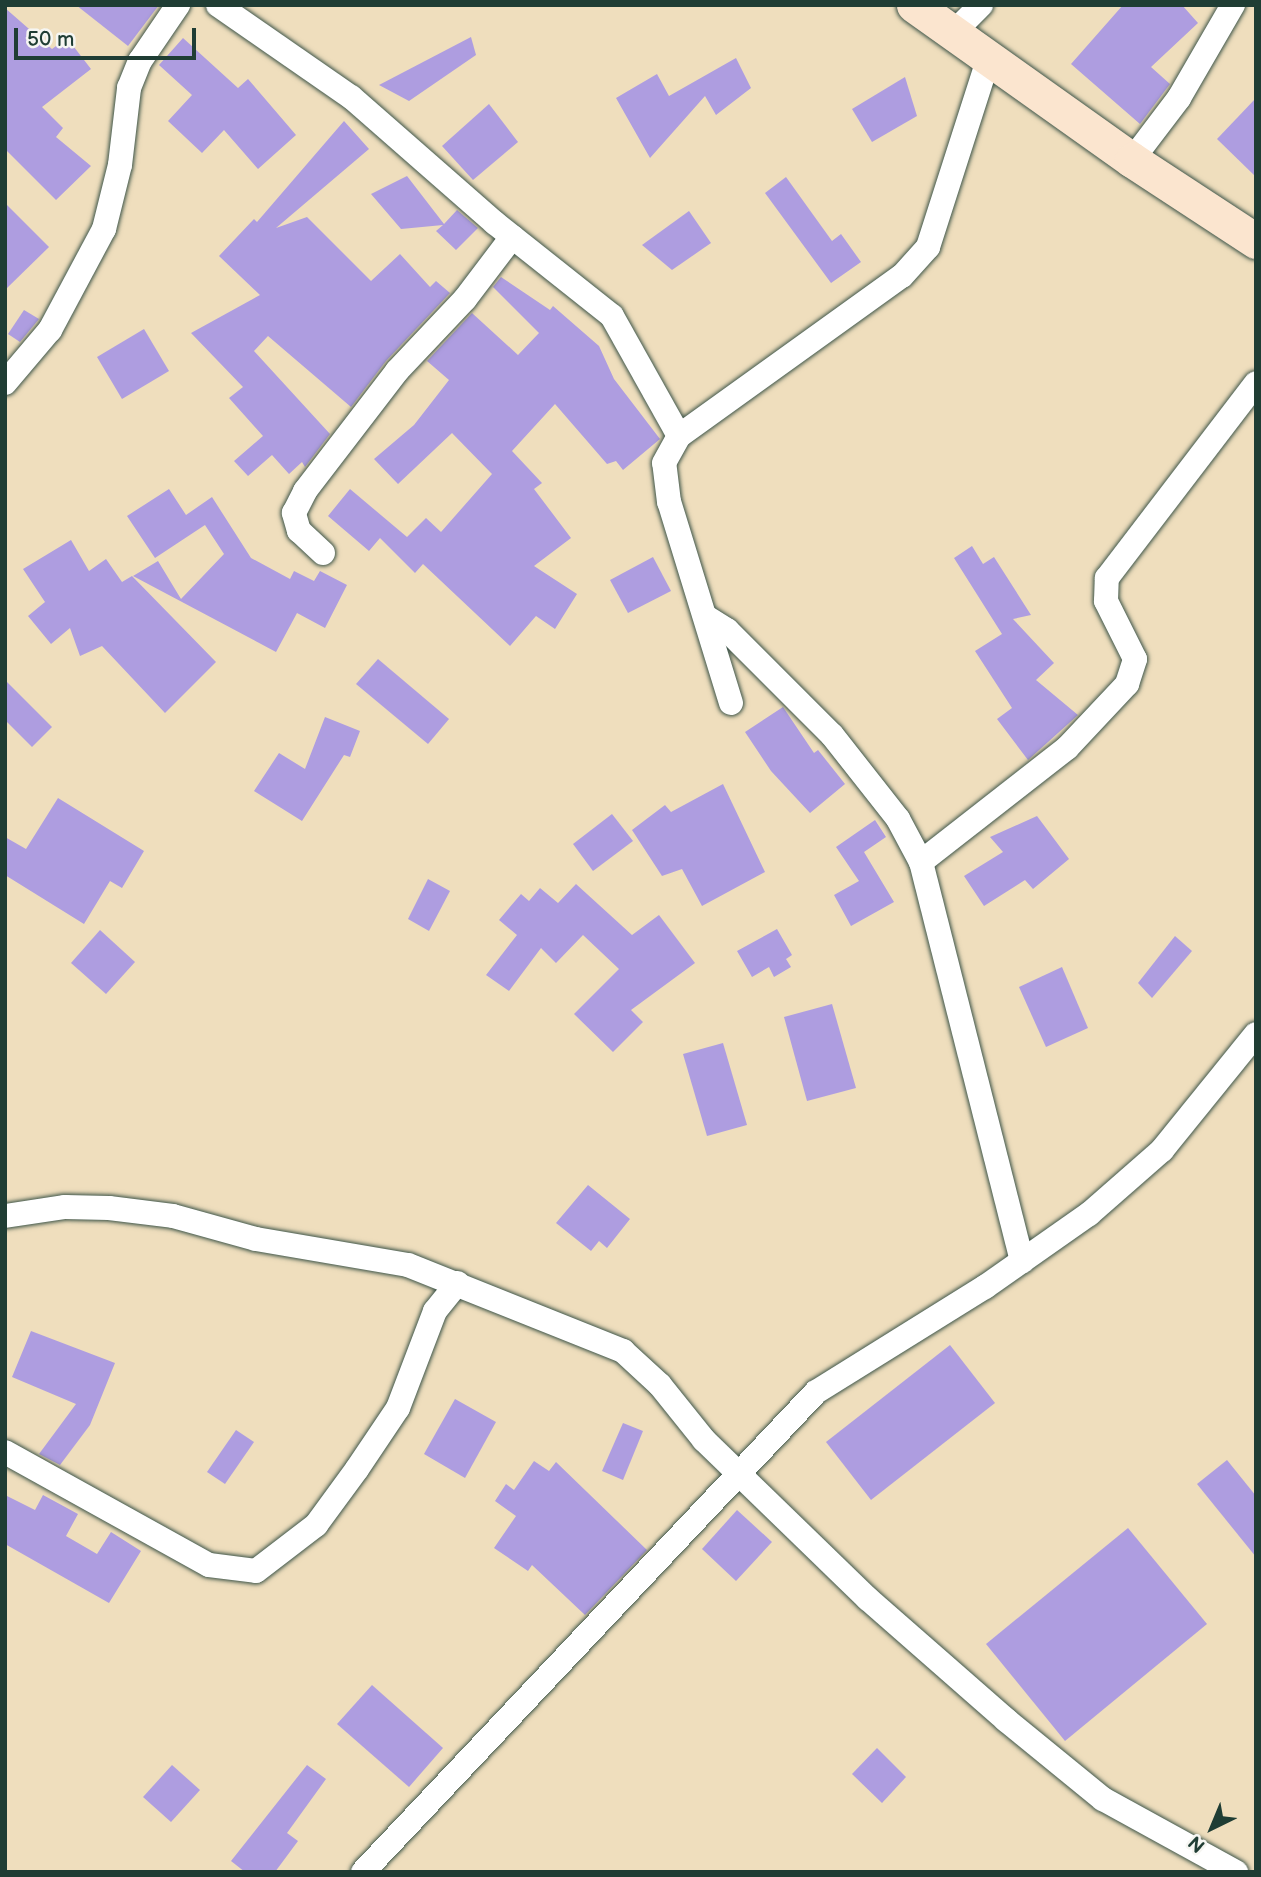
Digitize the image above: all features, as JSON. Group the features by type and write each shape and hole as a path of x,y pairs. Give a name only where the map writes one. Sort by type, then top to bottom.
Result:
{"street":[{"path":"5,383 50,330 104,229 120,165 129,88 140,61 178,5"},
{"path":"218,5 351,97 512,237 612,316 679,436"},
{"path":"914,5 1132,160 1256,241"},
{"path":"952,34 981,5"},
{"path":"1132,160 1180,98 1233,5"},
{"path":"731,704 669,502 664,463 679,436 902,276 928,247 988,60"},
{"path":"323,554 299,531 294,513 304,491 397,371 465,299 512,237"},
{"path":"921,862 1068,748 1127,684 1135,659 1128,638 1106,601 1107,578 1256,383"},
{"path":"706,617 727,630 832,735 898,819 921,862 1022,1261"},
{"path":"363,1872 816,1392 1022,1261 1089,1214 1162,1150 1256,1034"},
{"path":"5,1216 76,1208 173,1216 256,1239 408,1265 623,1351 660,1385 704,1440 868,1599 1102,1799 1236,1872"},
{"path":"5,1452 209,1564 256,1572 316,1525 357,1469 398,1408 435,1311 458,1283"}],"building":[{"path":"76,5 159,5 128,46"},
{"path":"1123,5 1182,5 1198,23 1151,67 1170,84 1140,124 1071,64"},
{"path":"5,8 52,49 67,38 91,69 42,107 63,128 56,137 91,166 56,200 5,149"},
{"path":"471,37 476,55 409,101 379,85"},
{"path":"183,38 238,88 248,79 296,135 258,169 224,130 202,153 168,121 192,95 159,65"},
{"path":"736,58 751,88 716,115 705,96 650,158 616,98 657,74 669,96"},
{"path":"905,77 917,116 872,142 852,109"},
{"path":"1256,98 1256,177 1217,139"},
{"path":"489,104 518,142 473,180 442,146"},
{"path":"344,121 369,149 276,228 307,217 371,281 400,254 430,287 436,281 450,293 386,361 351,407 268,336 254,351 330,434 305,467 302,462 289,474 272,455 248,476 234,461 263,436 229,398 243,387 191,333 260,295 219,256 254,219 257,222"},
{"path":"407,176 444,224 457,210 478,228 456,250 436,231 443,225 401,229 371,194"},
{"path":"786,177 832,241 841,234 861,262 831,283 765,193"},
{"path":"5,203 49,247 5,290"},
{"path":"689,211 711,243 672,270 642,245"},
{"path":"501,277 550,310 553,306 599,346 614,379 660,439 623,470 616,461 607,464 555,404 512,451 542,483 534,489 571,538 534,566 577,594 555,629 536,616 510,646 423,564 415,573 380,538 369,551 328,516 350,489 407,537 426,518 441,532 492,474 452,433 398,484 374,459 414,425 449,380 427,361 472,313 518,355 539,333 493,287"},
{"path":"24,310 39,319 20,342 8,334"},
{"path":"144,329 169,371 122,399 97,357"},
{"path":"169,489 186,515 212,497 251,558 290,579 294,571 314,581 320,571 347,585 325,628 297,613 276,652 133,576 158,561 181,599 224,554 205,525 155,558 127,516"},
{"path":"71,540 89,571 106,559 122,582 132,576 216,662 165,713 102,646 80,656 70,628 51,644 28,616 45,602 23,569"},
{"path":"972,546 983,564 994,557 1031,615 1013,619 1054,663 1036,680 1078,715 1028,760 997,719 1012,708 975,651 1002,634 954,558"},
{"path":"653,557 671,591 628,613 610,580"},
{"path":"378,659 449,719 428,744 356,684"},
{"path":"5,680 52,727 32,747 5,720"},
{"path":"783,707 814,753 818,750 845,784 810,813 771,771 745,732"},
{"path":"325,717 360,731 350,757 344,755 302,821 254,791 279,753 305,769"},
{"path":"723,784 765,872 702,906 682,869 662,876 632,830 665,805 671,812"},
{"path":"58,798 144,851 122,888 110,881 84,924 5,875 5,837 26,849"},
{"path":"612,814 633,841 593,871 573,844"},
{"path":"1037,816 1069,859 1033,889 1025,880 984,906 964,876 1003,852 990,837"},
{"path":"875,820 886,837 864,852 894,902 851,926 834,895 859,881 836,847"},
{"path":"428,879 450,891 429,931 408,919"},
{"path":"576,884 632,935 659,915 695,963 631,1010 643,1022 613,1052 574,1014 619,969 583,935 556,963 541,948 509,991 486,975 517,935 499,920 521,894 529,901 540,888 558,903"},
{"path":"777,929 792,955 786,959 791,967 774,977 769,967 752,977 737,951"},
{"path":"100,930 135,962 106,994 71,963"},
{"path":"1175,936 1192,951 1152,998 1138,983"},
{"path":"1062,967 1088,1028 1046,1047 1019,987"},
{"path":"832,1004 856,1088 807,1101 784,1017"},
{"path":"723,1043 747,1125 707,1136 683,1054"},
{"path":"588,1185 630,1219 607,1248 599,1241 591,1251 556,1223"},
{"path":"31,1331 115,1363 90,1425 60,1465 39,1454 76,1404 12,1377"},
{"path":"950,1345 995,1403 871,1500 826,1442"},
{"path":"455,1399 496,1422 465,1478 424,1454"},
{"path":"623,1423 643,1431 623,1480 602,1471"},
{"path":"236,1430 254,1442 225,1484 207,1472"},
{"path":"1227,1460 1256,1496 1256,1557 1197,1484"},
{"path":"534,1461 549,1471 556,1462 647,1550 585,1615 532,1565 528,1571 494,1548 516,1516 495,1501 506,1484 514,1490"},
{"path":"5,1495 35,1510 43,1495 78,1514 66,1536 97,1554 111,1532 141,1551 109,1603 5,1544"},
{"path":"737,1510 772,1542 736,1581 702,1549"},
{"path":"1128,1528 1207,1624 1065,1741 986,1644"},
{"path":"372,1685 443,1748 409,1787 337,1724"},
{"path":"877,1748 906,1777 882,1803 852,1774"},
{"path":"172,1765 200,1790 171,1822 143,1797"},
{"path":"307,1765 326,1779 287,1833 298,1841 275,1872 245,1872 231,1861"}]}
